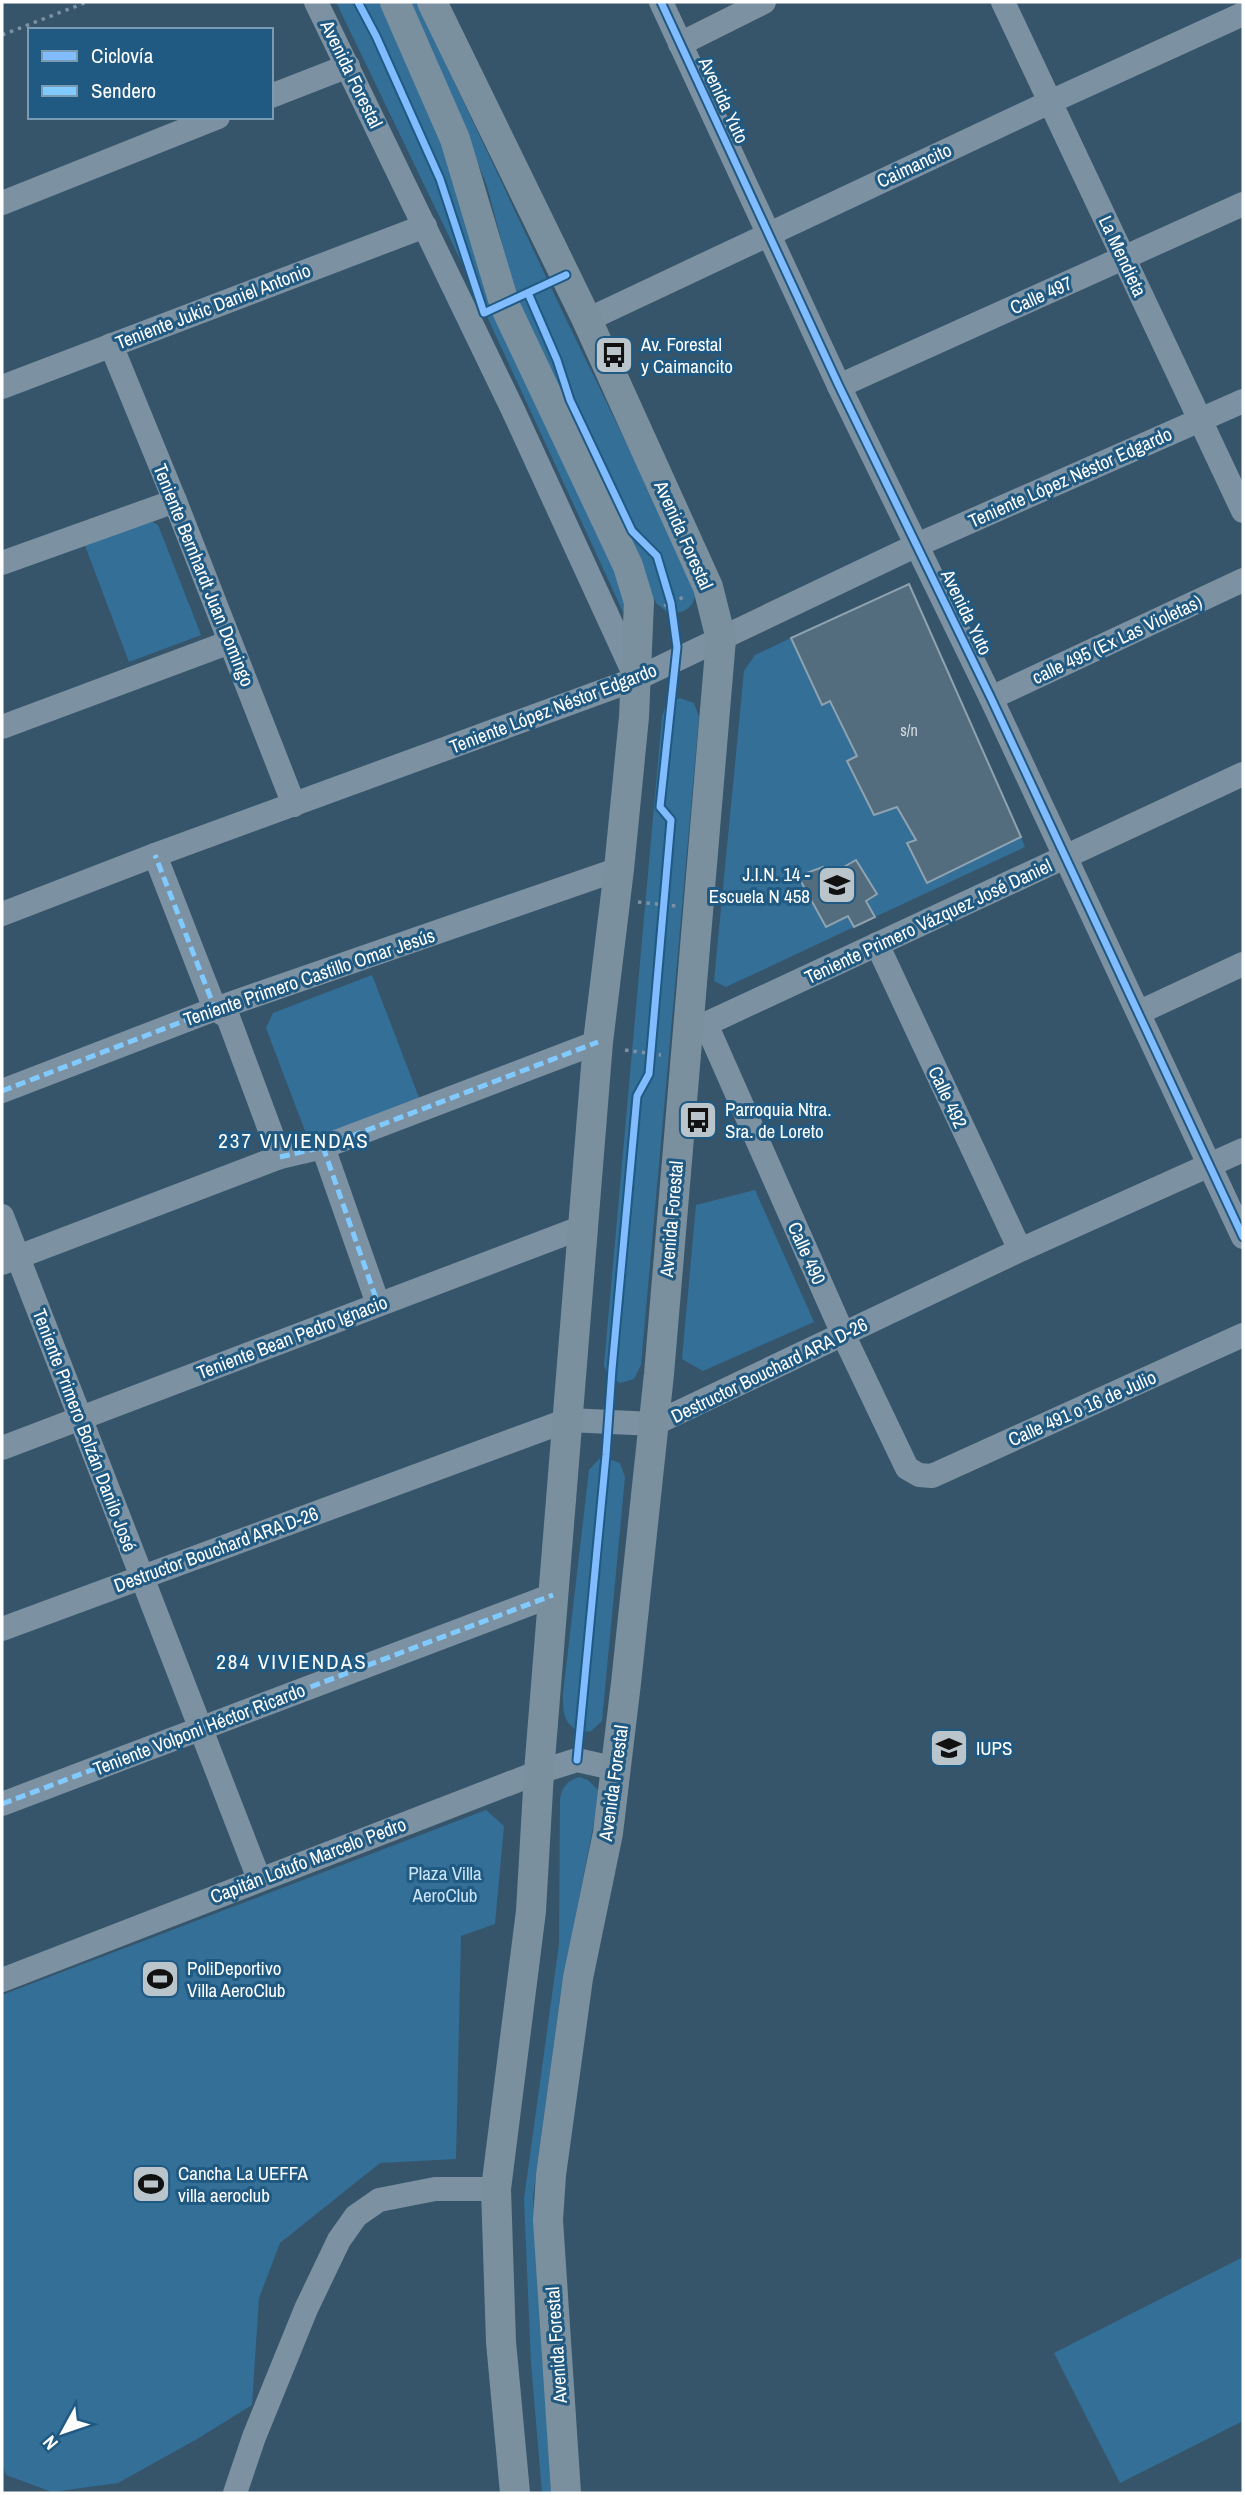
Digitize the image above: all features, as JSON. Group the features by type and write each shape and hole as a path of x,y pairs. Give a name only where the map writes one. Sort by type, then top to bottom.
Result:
{"main road":[{"path":"395,2 454,139 505,306 628,566 639,602 636,679 619,869 612,1046 583,1227 539,1772 531,1911 496,2189 501,2342 515,2493"},
{"name":"Avenida Forestal","path":"432,2 587,320 711,593 721,639 697,1021 617,1769 608,1833 578,1978 551,2175 548,2220 566,2493"}],"street":[{"name":"Avenida Forestal","path":"316,2 425,226 636,679"},
{"name":"Avenida Yuto","path":"661,2 839,386 918,545 1140,1012 1243,1237"},
{"path":"680,44 764,2"},
{"name":"La Mendieta","path":"1003,2 1243,511"},
{"name":"Caimancito","path":"587,320 1243,14"},
{"path":"273,95 348,66"},
{"path":"2,203 213,119"},
{"name":"Calle 497","path":"839,386 1243,204"},
{"name":"Teniente Jukic Daniel Antonio","path":"3,384 425,226"},
{"name":"Teniente Bernhardt Juan Domingo","path":"111,345 175,500 294,805"},
{"name":"Teniente López Néstor Edgardo","path":"2,914 155,855 636,679 918,545 1243,401"},
{"path":"2,562 175,500"},
{"name":"calle 495 (Ex Las Violetas)","path":"991,698 1243,580"},
{"path":"2,727 230,642"},
{"name":"Teniente Primero Vázquez José Daniel","path":"697,1021 877,944 1243,774"},
{"path":"155,855 215,1009 228,1017 280,1157"},
{"name":"Teniente Primero Castillo Omar Jesús","path":"2,1090 215,1009 619,869"},
{"name":"Calle 492","path":"877,944 1020,1250"},
{"path":"1140,1012 1243,964"},
{"name":"Calle 490","path":"697,1021 907,1468 919,1475"},
{"path":"10,1260 280,1157 323,1147 612,1046"},
{"path":"323,1147 379,1304"},
{"name":"Destructor Bouchard ARA D-26","path":"2,1629 568,1420 654,1424 1020,1250 1243,1150"},
{"name":"Teniente Primero Bolzán Danilo José","path":"2,1216 10,1260 79,1418 258,1879"},
{"name":"Teniente Bean Pedro Ignacio","path":"2,1448 583,1227"},
{"name":"Calle 491 o 16 de Julio","path":"919,1475 932,1476 1243,1335"},
{"name":"Teniente Volponi Héctor Ricardo","path":"2,1804 553,1595"},
{"name":"Capitán Lotufo Marcelo Pedro","path":"2,1980 539,1772 577,1760 617,1769"},
{"path":"235,2493 254,2437 306,2309 339,2240 356,2216 379,2200 435,2189 496,2189"}],"path":[{"path":"2,35 87,2"},
{"path":"667,591 672,607"},
{"path":"661,607 672,607 689,595"},
{"path":"662,918 665,892"},
{"path":"637,902 678,906"},
{"path":"650,1064 652,1040"},
{"path":"612,1046 663,1056"}],"green space":[{"path":"336,2 383,2 616,563 632,617 624,614 473,286"},
{"path":"410,2 416,2 427,24 694,582 695,596 686,610 667,612 656,603 519,308 487,186 432,49"},
{"path":"147,519 158,525 201,635 129,662 84,543"},
{"path":"791,638 823,704 830,701 857,756 847,762 874,815 897,807 916,840 908,843 927,882 1021,837 1025,847 875,917 866,901 877,893 856,860 828,876 823,867 798,876 826,926 848,916 854,927 726,987 714,981 744,671 755,655"},
{"path":"680,698 694,703 699,717 641,1365 634,1379 620,1383 608,1376 604,1365 662,717 666,704"},
{"path":"372,975 420,1100 310,1144 266,1028 273,1013"},
{"path":"755,1190 814,1322 703,1371 682,1359 696,1205"},
{"path":"606,1458 620,1463 625,1477 602,1721 591,1731 581,1732 565,1717 563,1694 589,1470 599,1459"},
{"path":"579,1777 588,1780 600,1792 561,1990 533,2197 551,2493 542,2493 531,2363 524,2199 559,1944 560,1800 565,1786"},
{"name":"PoliDeportivo Villa AeroClub","path":"486,1810 504,1826 495,1924 461,1936 456,2159 380,2163 280,2243 259,2298 252,2405 118,2483 52,2492 6,2475 2,2462 2,1995"},
{"path":"1243,2257 1243,2421 1120,2483 1054,2353"}],"building":[{"path":"909,584 1021,837 927,883 907,843 916,840 897,807 874,815 847,761 857,756 830,701 822,705 791,638"},
{"name":"J.I.N. 14 - Escuela N 458","path":"856,860 877,894 866,901 875,917 854,927 848,916 826,927 798,876 823,867 828,876"}],"marked path":[{"path":"2,1091 215,1009 155,855"},
{"path":"280,1157 323,1147 598,1042"},
{"path":"323,1147 378,1304"},
{"path":"2,1804 553,1595"}],"cycle path":[{"path":"358,2 440,179 484,313 566,275"},
{"path":"661,2 839,386 991,698 1243,1237"},
{"path":"528,293 557,360 570,400 632,531 657,556 671,603 677,647 660,807 671,820 649,1074 637,1096 577,1760"}],"place":[{"name":"Av. Forestal y Caimancito","path":"614,355"},
{"name":"J.I.N. 14 - Escuela N 458","path":"837,885"},
{"name":"Parroquia Ntra. Sra. de Loreto","path":"698,1120"},
{"name":"IUPS","path":"949,1748"},
{"name":"PoliDeportivo Villa AeroClub","path":"160,1979"},
{"name":"Cancha La UEFFA villa aeroclub","path":"151,2184"}],"district":[{"name":"237 VIVIENDAS","path":"294,1141"},
{"name":"284 VIVIENDAS","path":"292,1662"}],"park label":[{"name":"Plaza Villa AeroClub","path":"445,1884"}]}
